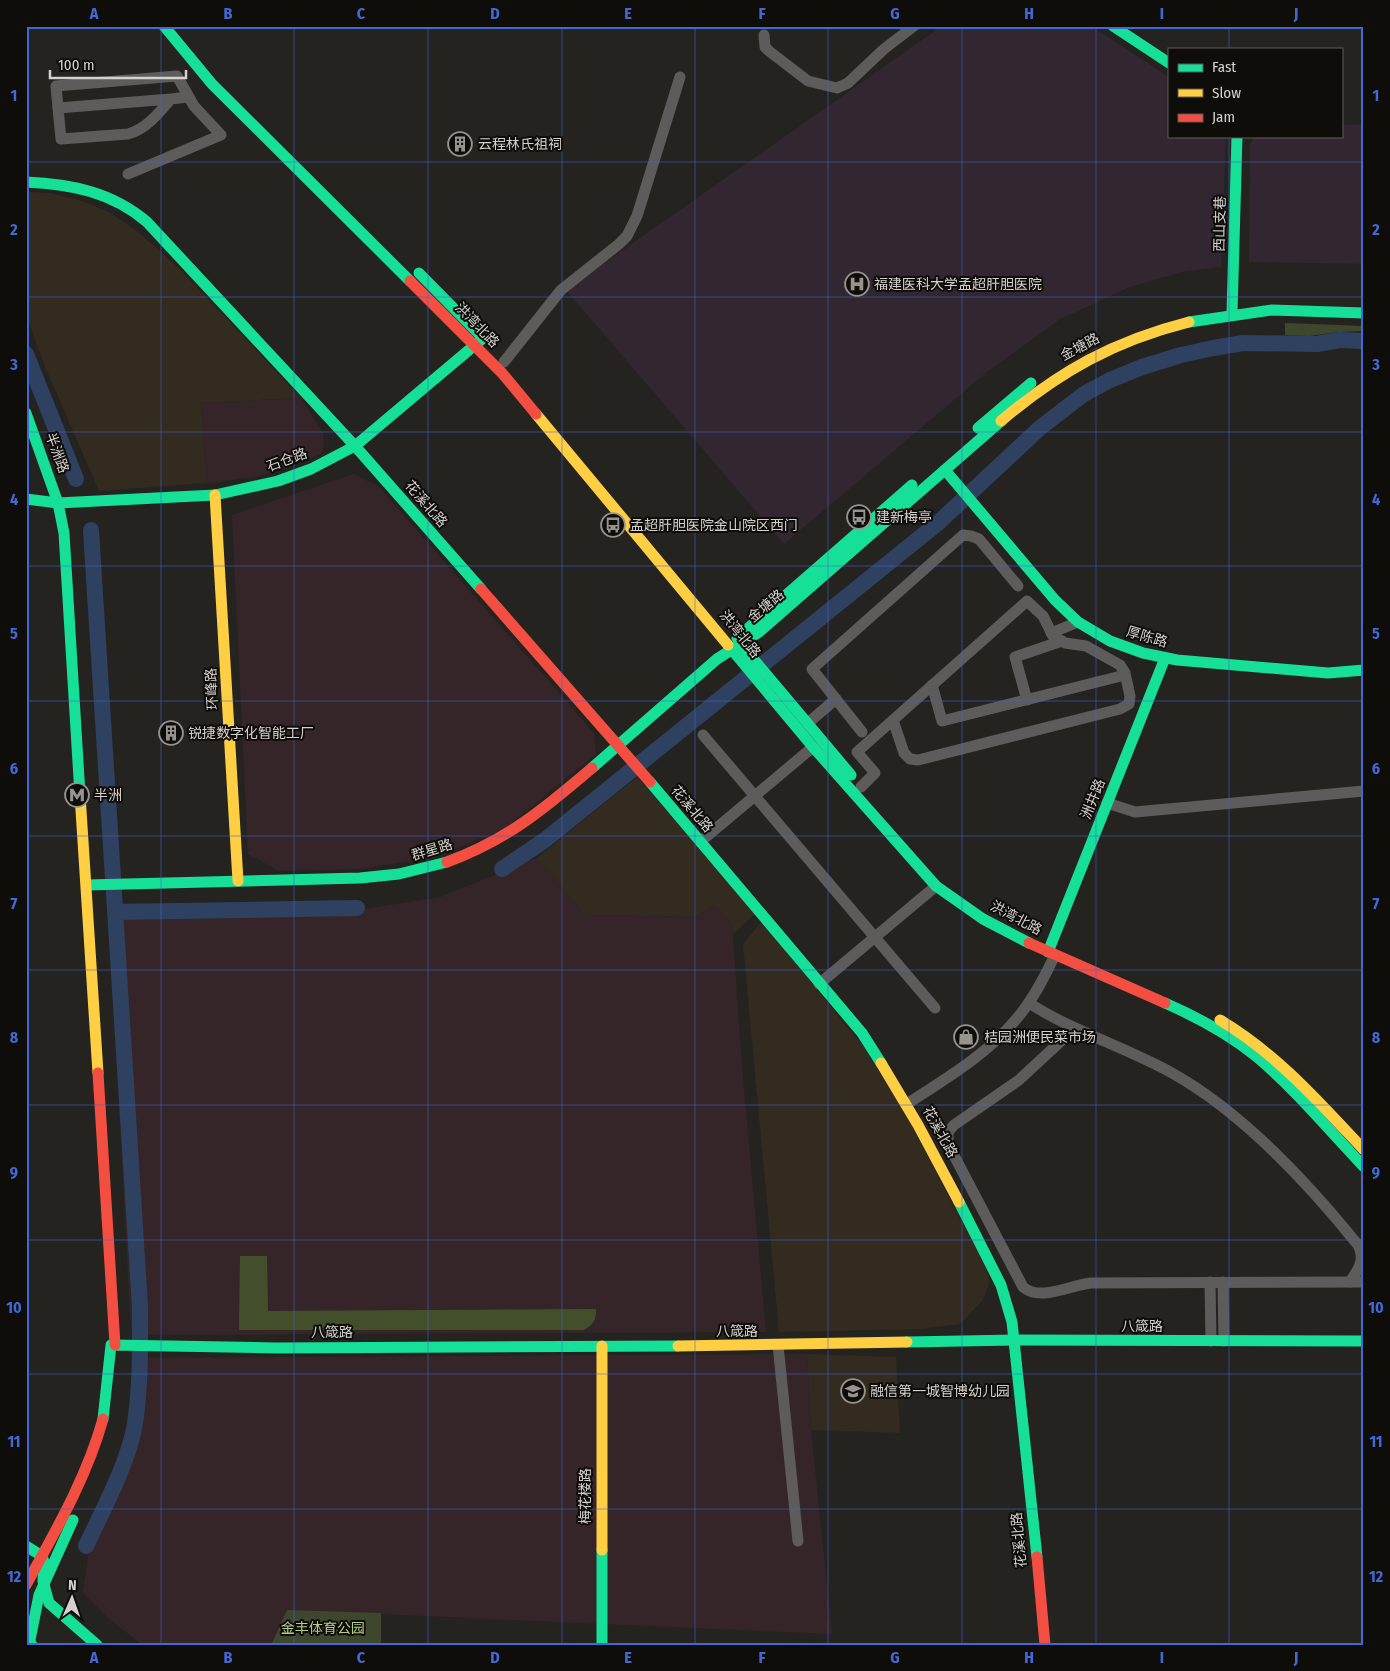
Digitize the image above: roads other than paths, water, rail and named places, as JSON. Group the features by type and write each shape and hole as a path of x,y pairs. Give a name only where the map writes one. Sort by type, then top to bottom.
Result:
{"main road":[{"name":"洪湾北路","path":"164,26 212,84 479,341 504,362 734,644"},
{"name":"洪湾北路","path":"173,26 212,71 479,341 502,373 753,666 808,723 909,844 950,885 1052,950 1178,1009 1231,1038 1274,1073 1364,1167"},
{"path":"1113,26 1168,62"},
{"name":"西山支巷","path":"1233,308 1237,138"},
{"name":"花溪北路","path":"26,182 66,184 90,190 129,207 139,214 355,446 617,744 862,1033 907,1104 958,1198 1002,1285 1008,1304 1015,1340 1045,1645"},
{"name":"金塘路","path":"734,644 759,632 1038,391 1088,358 1162,329 1233,308 1273,300 1364,302"},
{"name":"金塘路","path":"1217,306 1364,313"},
{"name":"金塘路","path":"717,659 994,414 1036,380 1083,350 1122,332 1161,318 1200,309"},
{"name":"石仓路","path":"26,499 58,503 215,495 245,490 278,481 318,466 355,446 479,341"},
{"name":"半洲路","path":"26,413 58,503 64,533 115,1345"},
{"name":"厚陈路","path":"945,470 1043,588 1078,622 1110,641 1165,658 1328,673 1364,670"},
{"name":"环峰路","path":"215,495 238,881"},
{"name":"石仓路","path":"26,511 58,503"},
{"name":"洲井路","path":"1052,950 1165,658"},
{"name":"群星路","path":"87,884 330,881 380,878 421,870 453,861 492,845 523,827 717,659"},
{"name":"洪湾北路","path":"762,676 813,747 936,886 983,918 1019,939 1185,1002 1247,1036 1281,1063 1364,1150"},
{"name":"八箴路","path":"115,1345 778,1346 1015,1340 1364,1341"},
{"path":"30,1645 32,1620 43,1581 63,1542 108,1437 116,1395 115,1345"},
{"path":"26,1585 74,1494 98,1437 105,1411 115,1345"},
{"name":"梅花楼路","path":"602,1346 602,1645"},
{"path":"26,1546 42,1556 44,1562 43,1581 49,1603 98,1645"},
{"path":"26,1640 30,1645"}],"street":[{"path":"764,35 766,46 769,50 808,81 837,88 848,83 884,49 914,26"},
{"path":"128,174 221,135 202,116 188,97 177,76 56,86 61,139 128,134 144,126 172,99"},
{"path":"504,362 561,290 627,236 637,216 680,77"},
{"path":"58,108 188,97"},
{"path":"862,732 812,669 959,537 971,536 979,540 1018,586"},
{"path":"861,787 875,773 857,752 932,685 1027,601 1043,616 1051,633 1062,641 1086,646 1116,662 1125,675 1130,700 1125,707 918,760 910,759 904,753 893,720"},
{"path":"1051,633 1078,622"},
{"path":"1027,700 1014,656 1062,641"},
{"path":"932,685 942,721 1125,675"},
{"path":"808,723 836,699"},
{"path":"703,735 935,1008"},
{"path":"700,842 813,747"},
{"path":"1108,803 1135,812 1364,791"},
{"path":"819,984 936,886"},
{"path":"907,1104 978,1056 1011,1024 1029,1002 1052,950"},
{"path":"1029,1002 1074,1029 1139,1056 1186,1081 1213,1099 1261,1140 1358,1245 1362,1260 1350,1282"},
{"path":"1074,1029 1014,1084 950,1128 947,1136 948,1144 1017,1280 1031,1292 1046,1294 1073,1285 1091,1283 1364,1282"},
{"path":"958,1198 972,1190"},
{"path":"964,1210 978,1203"},
{"path":"1210,1282 1210,1341"},
{"path":"1223,1282 1224,1341"},
{"path":"778,1346 798,1541"}],"waterway":[{"path":"502,869 545,840 938,523 1041,427 1084,394 1110,380 1142,367 1181,355 1213,348 1243,343 1317,344 1340,340 1364,341"},
{"path":"26,354 76,479"},
{"path":"86,1546 113,1488 131,1443 138,1398 140,1368 140,1306 91,530"},
{"path":"115,912 357,908"}],"place":[{"name":"云程林氏祖祠","path":"460,144"},
{"name":"福建医科大学孟超肝胆医院","path":"857,284"},
{"name":"建新梅亭","path":"859,517"},
{"name":"孟超肝胆医院金山院区西门","path":"613,525"},
{"name":"锐捷数字化智能工厂","path":"171,733"},
{"name":"半洲","path":"77,795"},
{"name":"桔园洲便民菜市场","path":"966,1037"},
{"name":"融信第一城智博幼儿园","path":"853,1391"}],"park label":[{"name":"金丰体育公园","path":"323,1628"}]}
